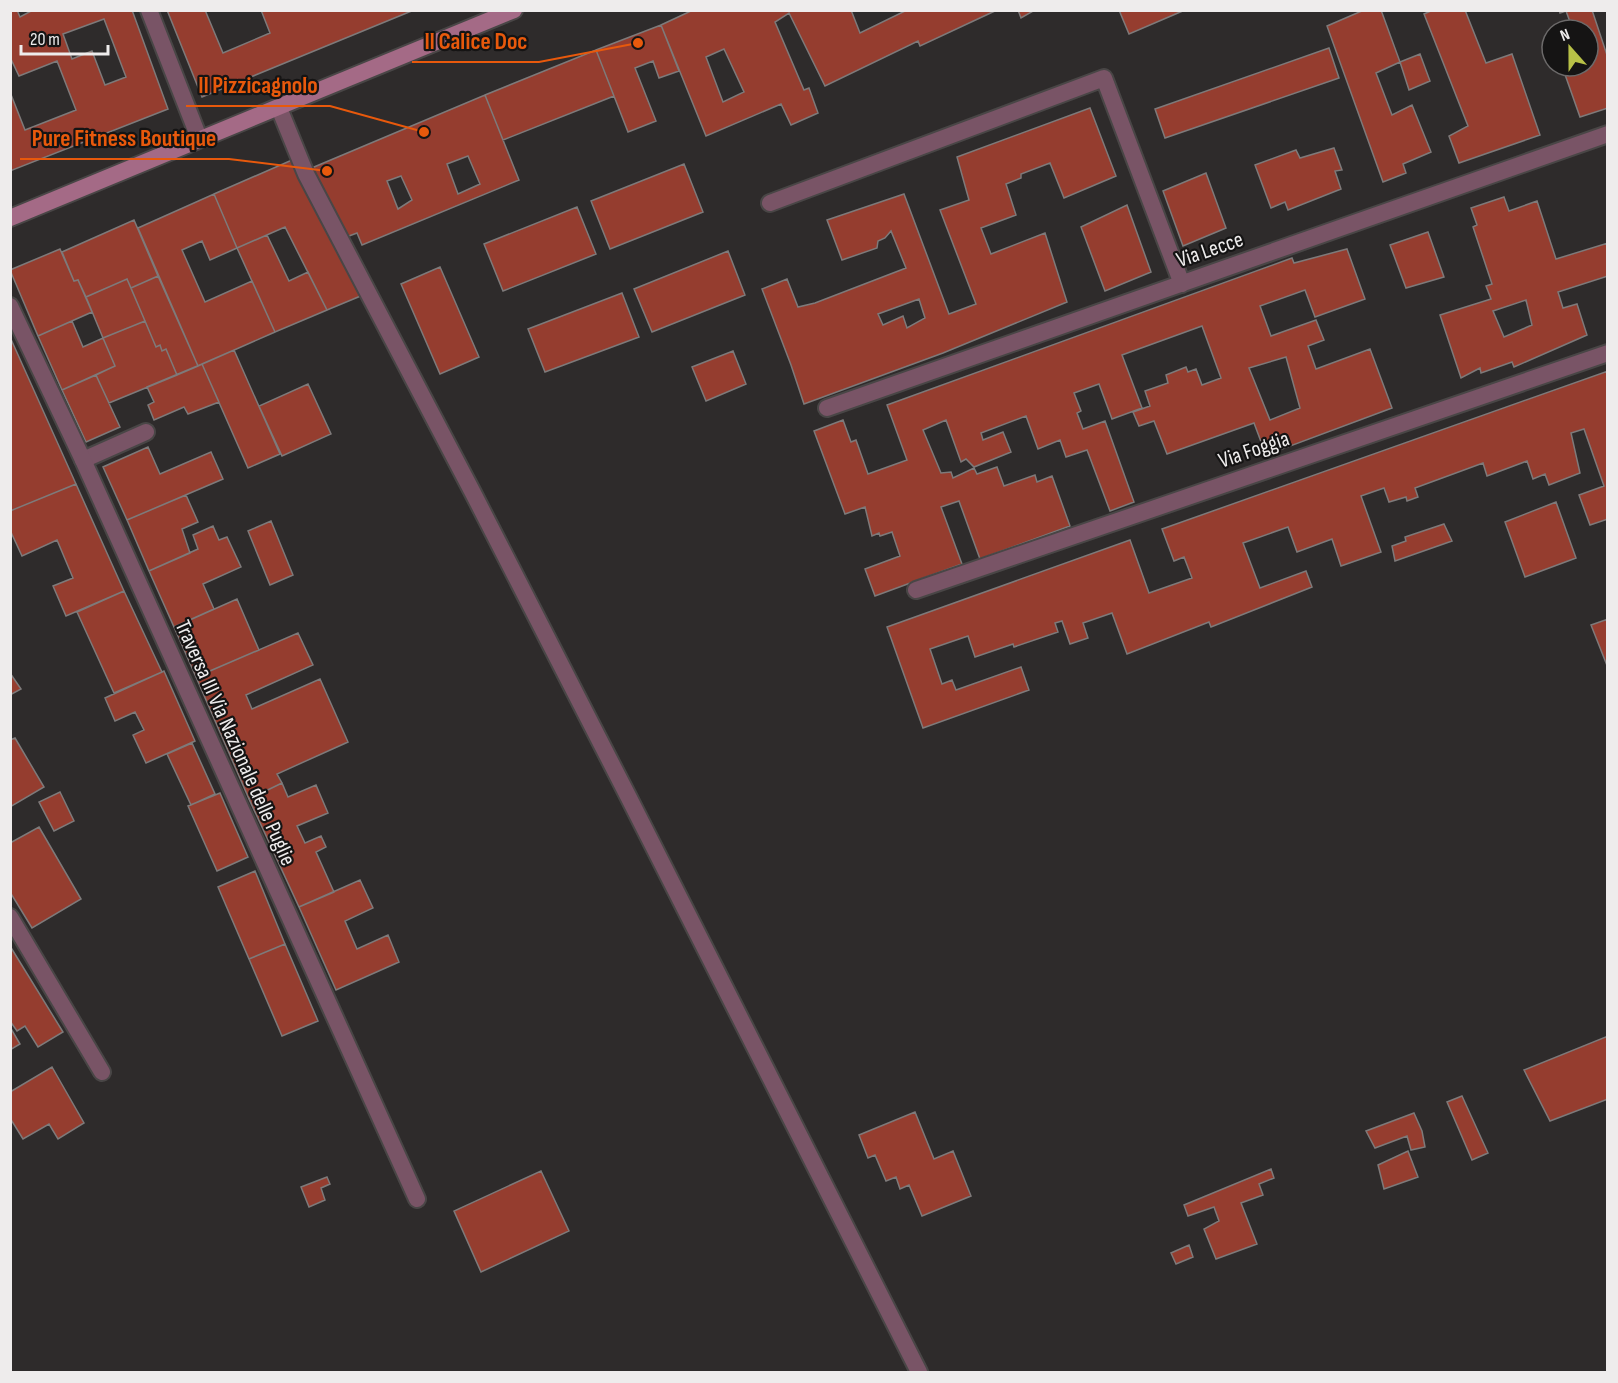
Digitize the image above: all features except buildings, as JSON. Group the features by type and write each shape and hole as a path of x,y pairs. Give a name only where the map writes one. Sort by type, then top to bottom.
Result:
{"main road":[{"path":"10,218 199,138 279,108 514,10"}],"street":[{"path":"149,10 199,138"},
{"path":"770,203 1104,78 1182,284"},
{"path":"279,108 306,174 580,702 919,1372"},
{"name":"Via Lecce","path":"827,408 1608,134"},
{"name":"Traversa III Via Nazionale delle Puglie","path":"10,306 417,1199"},
{"name":"Via Foggia","path":"916,590 1608,353"},
{"path":"82,460 146,432"},
{"path":"10,917 102,1072"}],"place":[{"name":"Il Calice Doc","path":"638,43"},
{"name":"Il Pizzicagnolo","path":"424,132"},
{"name":"Pure Fitness Boutique","path":"327,171"}]}
